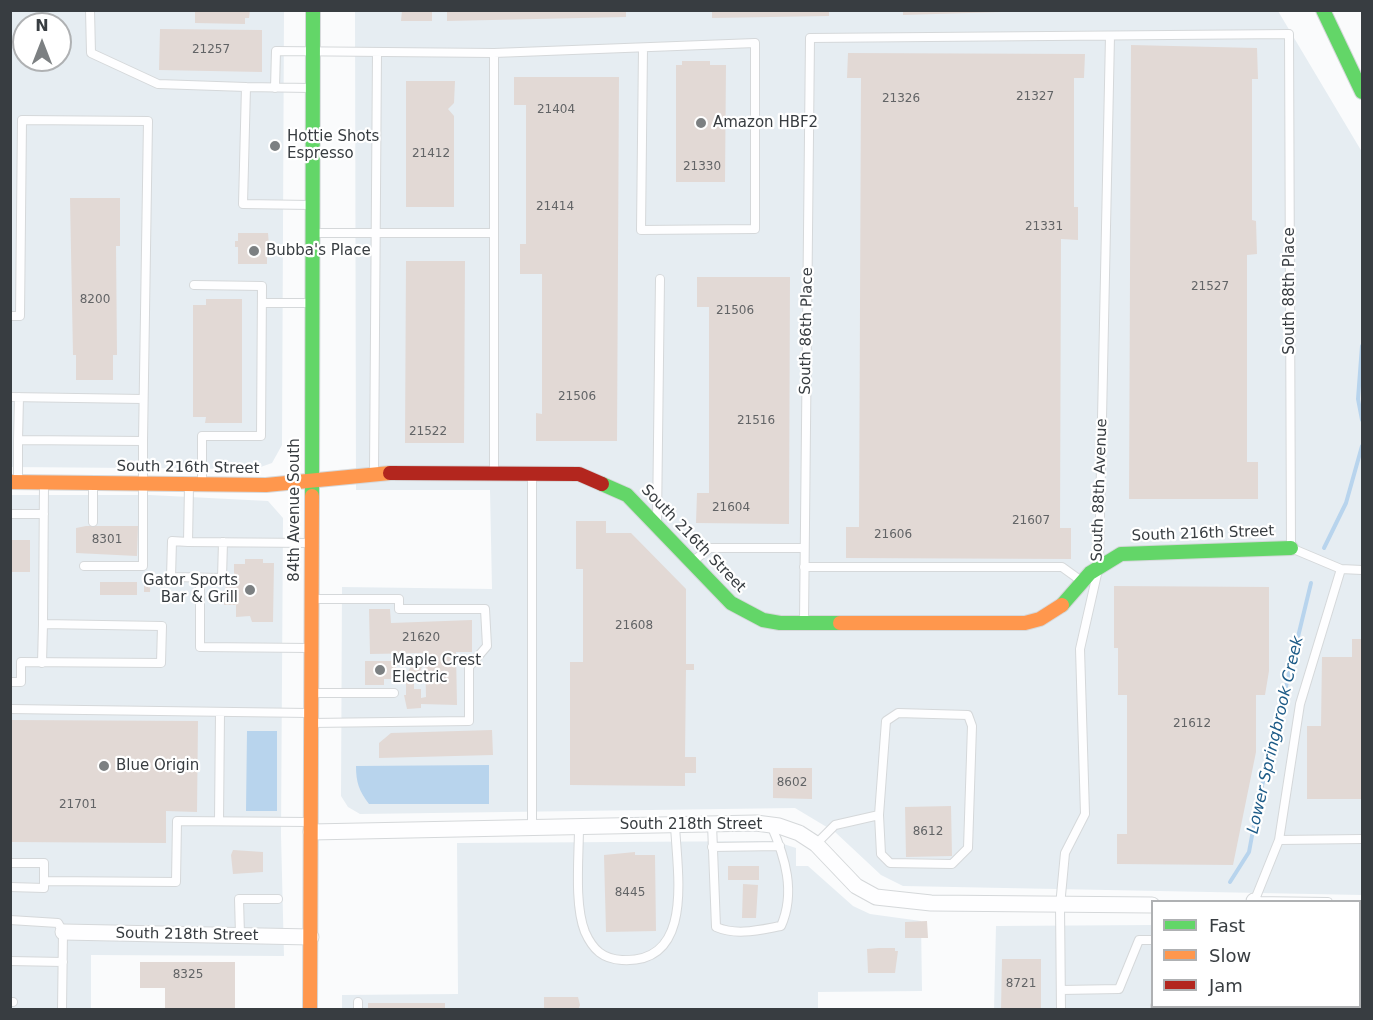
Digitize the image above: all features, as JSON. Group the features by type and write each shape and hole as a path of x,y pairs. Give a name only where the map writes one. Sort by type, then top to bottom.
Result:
{"main road":[{"name":"84th Avenue South","path":"310,1010 313,10"},
{"path":"1323,10 1362,92"},
{"name":"South 216th Street","path":"14,482 266,486 342,475 374,473 579,474 627,495 731,603 763,620 804,623 1025,623 1045,619 1062,607 1099,565 1121,554 1291,548"}],"street":[{"name":"South 218th Street","path":"311,827 771,825 799,833 816,844 856,886 876,897 930,903 1060,906 1151,905"},
{"name":"South 218th Street","path":"63,932 311,937"}],"lane":[{"path":"90,10 91,53 158,84 313,88"},
{"name":"South 88th Place","path":"1110,36 1289,34 1291,548"},
{"name":"South 86th Place","path":"804,623 810,38 1110,36"},
{"name":"South 88th Avenue","path":"1061,1010 1060,906 1065,853 1085,813 1080,649 1099,565 1110,36"},
{"path":"275,88 276,51 494,53 755,43 756,229 641,230 643,48"},
{"path":"374,473 377,52"},
{"path":"494,53 494,473"},
{"path":"246,87 243,204 313,205"},
{"path":"10,316 20,316 22,120 148,122 142,484 143,566 84,566"},
{"path":"313,233 494,233"},
{"path":"657,526 660,279"},
{"path":"188,542 202,436 261,436 262,286 194,285"},
{"path":"262,303 312,303"},
{"path":"14,482 18,440 15,397 144,399"},
{"path":"18,440 143,441"},
{"path":"532,474 532,827"},
{"path":"42,663 44,482"},
{"path":"93,483 93,522"},
{"path":"10,513 44,514"},
{"path":"223,542 222,578 171,577 172,541 312,543"},
{"path":"692,562 710,548 804,548"},
{"path":"1291,548 1341,569 1362,570"},
{"path":"804,567 1062,567 1084,582"},
{"path":"1255,900 1279,840 1299,704 1341,569"},
{"path":"200,578 200,647 311,648"},
{"path":"10,709 220,712 311,718 469,721 469,667 487,646 485,609 399,609 399,599 312,599"},
{"path":"10,682 21,682 21,662 161,663 162,626 43,624"},
{"path":"311,693 394,693"},
{"path":"219,821 220,712"},
{"path":"898,713 968,715 972,726 968,848 952,864 890,863 880,854 879,815 886,721 898,713"},
{"path":"816,844 835,825 879,815"},
{"path":"44,880 177,882 177,821 219,821 311,827"},
{"path":"712,824 716,927 727,932 753,931 781,926 788,910 786,866 771,825"},
{"path":"579,826 580,905 584,930 593,948 607,959 639,961 652,956 669,939 678,906 675,825"},
{"path":"1279,840 1362,839"},
{"path":"712,847 780,846"},
{"path":"10,863 44,863 44,888 10,887"},
{"path":"240,935 239,899 278,898"},
{"path":"10,920 57,923 63,932 62,1010"},
{"path":"1061,990 1119,988 1139,940 1151,940"},
{"path":"10,961 63,962"}],"shaded area":[{"path":"11,11 284,11 282,445 272,463 255,469 11,467"},
{"path":"355,11 1278,11 1362,152 1362,895 903,886 881,875 835,832 795,808 360,814 348,807 341,796 342,587 492,589 490,490 356,490"},
{"path":"10,495 150,495 268,501 283,518 281,835 284,956 91,955 91,1009 11,1009"},
{"path":"774,841 796,848 796,866 808,866 853,906 870,914 921,921 922,991 818,992 818,1009 342,1010 342,995 458,994 457,843"},
{"path":"1362,923 1362,1009 994,1010 996,926 1151,925 1151,1008 1361,1008"}],"water":[{"path":"247,731 277,731 277,811 246,811"},
{"path":"489,765 489,804 369,804 357,782 356,772 356,766"}],"building":[{"path":"195,10 250,10 249,18 245,18 245,24 195,23"},
{"path":"402,10 432,10 432,21 401,21"},
{"path":"447,10 626,10 626,17 447,21"},
{"path":"712,10 829,10 829,16 712,18"},
{"path":"903,10 1002,10 1002,12 903,15"},
{"path":"160,29 262,30 262,72 159,70"},
{"path":"1131,45 1257,48 1258,79 1252,79 1252,220 1256,221 1257,254 1247,255 1247,462 1258,462 1258,499 1129,499"},
{"path":"848,53 1085,54 1084,78 1074,78 1074,207 1078,207 1078,240 1061,239 1060,528 1071,528 1071,559 846,558 846,527 859,527 861,78 847,78"},
{"name":"Amazon HBF2","path":"682,61 710,61 710,65 726,65 725,182 676,182 676,65 682,65"},
{"path":"514,77 619,77 617,441 536,441 536,413 542,414 542,274 520,274 520,244 526,244 526,105 514,105"},
{"path":"406,81 455,81 454,103 448,109 454,116 454,207 406,207"},
{"path":"70,198 120,198 120,246 116,246 117,355 113,355 113,380 76,380 76,355 73,355"},
{"name":"Bubba's Place","path":"238,233 268,233 270,257 267,256 267,264 238,264 238,247 235,247 235,241 238,241"},
{"path":"406,261 465,261 464,443 405,443"},
{"path":"697,277 790,277 789,524 696,523 697,493 709,493 709,307 697,307"},
{"path":"206,299 242,299 242,423 205,423 206,417 193,417 193,305 206,305"},
{"path":"576,521 606,521 606,533 631,533 686,589 686,664 694,664 694,670 686,670 685,757 696,757 696,773 685,773 685,786 570,785 570,662 583,662 583,569 576,569"},
{"path":"138,526 137,556 76,553 76,528"},
{"path":"10,540 30,540 30,572 10,572"},
{"name":"Gator Sports Bar & Grill","path":"245,559 263,559 263,563 274,563 273,622 252,622 250,616 236,617 236,605 224,605 226,584 234,584 234,564 245,564"},
{"path":"144,572 151,572 150,592 144,592"},
{"path":"100,582 137,582 137,595 100,595"},
{"path":"1114,586 1269,587 1269,671 1265,695 1256,695 1256,752 1233,865 1117,864 1117,834 1127,834 1127,695 1118,695 1118,648 1114,648"},
{"path":"369,609 390,609 391,623 472,620 472,652 456,652 457,705 421,704 421,708 407,709 404,695 406,695 406,682 414,682 414,689 421,689 421,698 426,697 425,653 370,654"},
{"path":"1352,639 1362,639 1362,799 1307,799 1307,726 1321,726 1322,657 1352,657"},
{"path":"417,654 422,656 418,663 423,665 416,679 406,676"},
{"name":"Maple Crest Electric","path":"365,661 396,661 396,679 384,679 384,685 365,685"},
{"name":"Blue Origin","path":"10,720 198,721 197,812 166,811 166,843 10,842"},
{"path":"492,730 493,755 379,758 379,743 391,733"},
{"path":"773,768 812,768 812,799 773,798"},
{"path":"951,806 952,856 906,857 905,807"},
{"path":"233,850 263,852 263,872 233,874 231,855"},
{"path":"635,852 635,855 655,855 656,931 606,932 604,855"},
{"path":"728,866 759,866 759,880 728,880"},
{"path":"743,884 758,885 756,918 742,918"},
{"path":"927,921 928,938 905,938 905,922"},
{"path":"895,948 895,951 898,951 895,973 868,973 867,949"},
{"path":"1002,959 1041,959 1041,1010 1001,1010"},
{"path":"140,962 235,962 235,1010 165,1010 165,988 140,988"},
{"path":"544,997 578,997 580,1005 578,1010 544,1010"},
{"path":"368,1003 445,1003 445,1010 368,1010"}],"waterway":[{"name":"Lower Springbrook Creek","path":"1362,346 1358,399 1362,420"},
{"name":"Lower Springbrook Creek","path":"1324,548 1346,503 1362,446"},
{"name":"Lower Springbrook Creek","path":"1230,882 1249,852 1259,798 1311,583"}],"traffic: fast":[{"path":"312,496 313,10"},
{"path":"1323,10 1362,92"},
{"path":"602,484 627,495 731,603 763,620 780,623 840,623"},
{"path":"1062,605 1090,573 1121,554 1291,548"}],"traffic: slow":[{"path":"10,482 266,485 390,473"},
{"path":"310,1010 312,496"},
{"path":"840,623 1025,623 1040,619 1062,605"}],"traffic: jam":[{"path":"390,473 579,474 602,484"}],"place":[{"name":"Amazon HBF2","path":"701,123"},
{"name":"Hottie Shots Espresso","path":"275,146"},
{"name":"Bubba's Place","path":"254,251"},
{"name":"Gator Sports Bar & Grill","path":"250,590"},
{"name":"Maple Crest Electric","path":"380,670"},
{"name":"Blue Origin","path":"104,766"}]}
